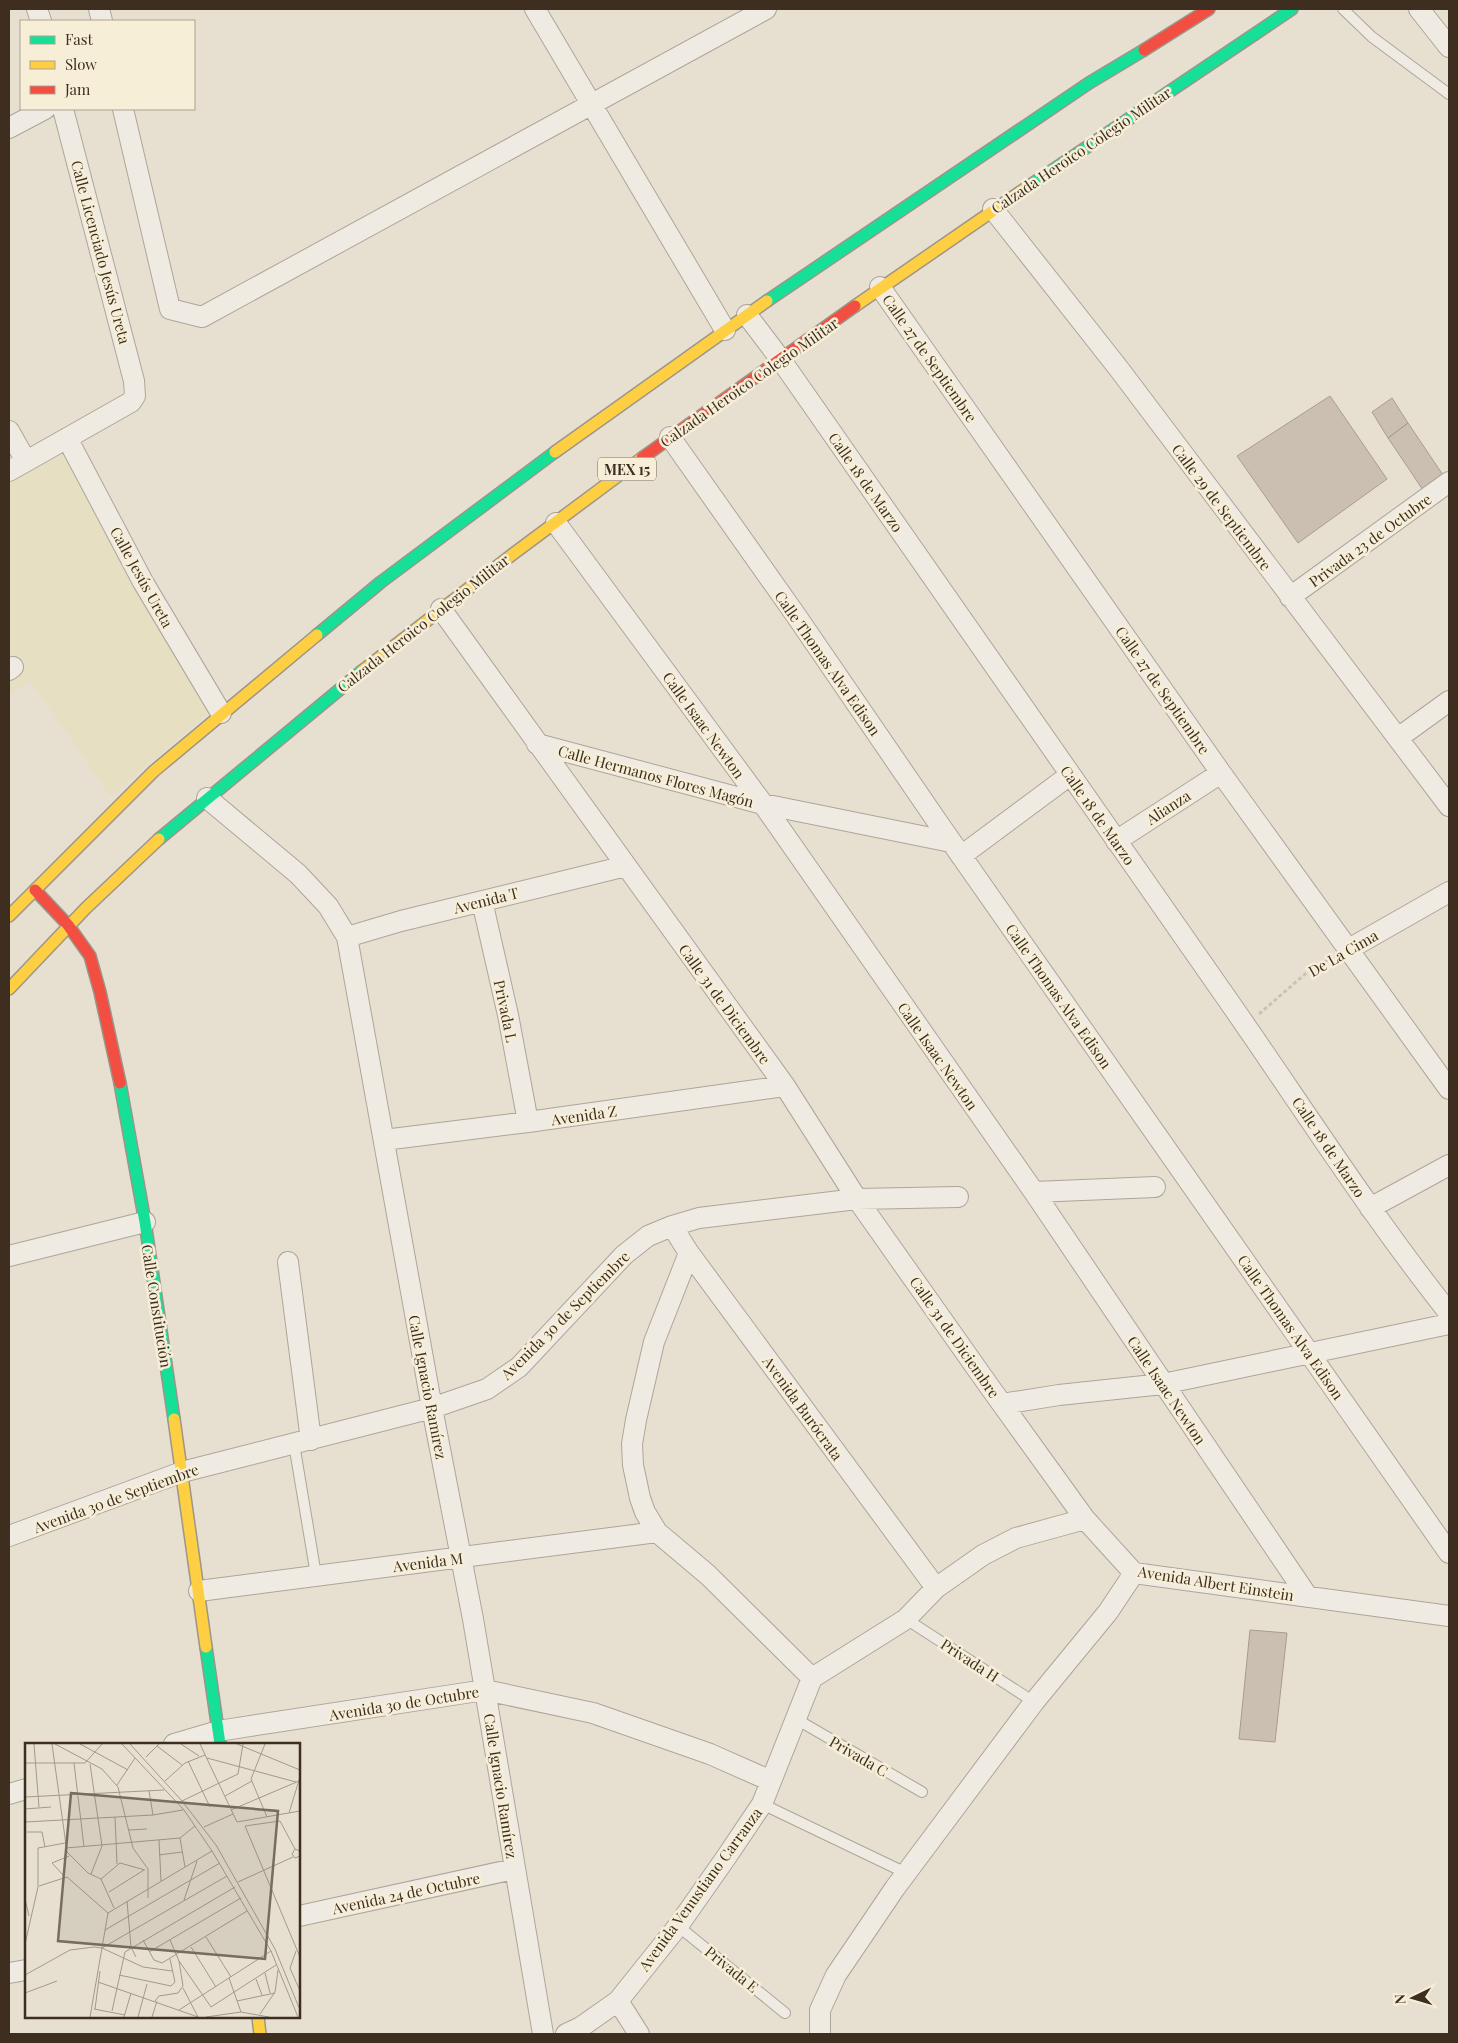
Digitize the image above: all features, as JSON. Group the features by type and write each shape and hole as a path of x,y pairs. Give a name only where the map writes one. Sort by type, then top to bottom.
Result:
{"main road":[{"path":"9,916 154,771 221,713 381,582 598,420 810,271 1089,83 1160,42 1208,9"},
{"name":"Calzada Heroico Colegio Militar","path":"9,989 68,925 136,860 320,703 441,609 670,438 880,287 1292,9"},
{"name":"Calle Constitución","path":"34,890 68,925 90,956 117,1069 145,1222 219,1738"},
{"path":"258,2018 260,2034"}],"street":[{"path":"535,9 725,330"},
{"path":"123,110 170,309 202,317 766,9"},
{"path":"1419,9 1449,47"},
{"path":"9,128 43,110"},
{"name":"Calle Licenciado Jesús Ureta","path":"63,110 134,381 135,396 131,402 67,438"},
{"name":"Calle 29 de Septiembre","path":"993,210 1119,369 1449,806"},
{"name":"Calle 27 de Septiembre","path":"880,287 1221,773 1449,1089"},
{"name":"Calle 18 de Marzo","path":"747,315 781,360 1246,1026 1370,1208 1449,1313"},
{"path":"9,431 26,461"},
{"path":"9,471 67,438"},
{"name":"Calle Jesús Ureta","path":"67,438 143,582 221,713"},
{"name":"Calle Thomas Alva Edison","path":"670,438 795,614 956,849 1449,1553"},
{"name":"Privada 23 de Octubre","path":"1290,597 1449,482"},
{"name":"Calle Isaac Newton","path":"556,523 763,804 1034,1192 1308,1597"},
{"name":"Calle 31 de Diciembre","path":"441,609 784,1086 857,1199 1002,1404"},
{"path":"1398,738 1449,701"},
{"name":"Calle Hermanos Flores Magón","path":"537,744 763,804 956,849"},
{"name":"Alianza","path":"1116,841 1221,773"},
{"path":"956,849 1070,775"},
{"name":"Calle Ignacio Ramírez","path":"207,798 298,874 328,906 347,937 485,1690 543,2034"},
{"name":"Avenida T","path":"347,937 482,901 626,866"},
{"name":"De La Cima","path":"1349,949 1449,892"},
{"name":"Privada L","path":"482,901 508,1015 528,1122"},
{"name":"Avenida Z","path":"384,1140 784,1086"},
{"path":"1370,1208 1449,1165"},
{"path":"1034,1192 1155,1187"},
{"name":"Avenida 30 de Septiembre","path":"9,1536 182,1472 432,1408 487,1389 519,1366 624,1255 648,1236 672,1226 699,1218 857,1199 958,1197"},
{"path":"9,1256 145,1222"},
{"name":"Avenida Burócrata","path":"672,1226 689,1253 936,1588"},
{"path":"689,1253 654,1342 632,1444 633,1465 640,1498 645,1512 657,1532 708,1575 812,1678 906,1619 936,1588 983,1555 1016,1538 1085,1519"},
{"path":"288,1262 303,1442"},
{"path":"1002,1404 1059,1394 1163,1384 1449,1324"},
{"name":"Avenida Albert Einstein","path":"1002,1404 1085,1519 1134,1573 1449,1616"},
{"name":"Avenida M","path":"199,1591 657,1532"},
{"path":"820,2034 820,2010 836,1975 906,1873 1034,1702 1108,1612 1134,1573"},
{"name":"Avenida Venustiano Carranza","path":"566,2034 581,2027 618,2001 678,1926 762,1804 812,1678"},
{"name":"Avenida 30 de Octubre","path":"182,1743 219,1738 485,1690 593,1713 710,1754 771,1780"},
{"path":"9,1794 25,1788"},
{"name":"Avenida 24 de Octubre","path":"300,1916 514,1869"},
{"path":"9,1973 25,1970"},
{"path":"618,2001 639,2034"}],"lane":[{"path":"1344,9 1372,37 1449,94"},
{"path":"303,1442 316,1575"},
{"name":"Privada H","path":"906,1619 1034,1702"},
{"name":"Privada C","path":"796,1720 922,1792"},
{"path":"762,1804 906,1873"},
{"name":"Privada E","path":"678,1926 785,2013"}],"path":[{"name":"De La Cima","path":"1246,1026 1311,969 1349,949"}],"shaded area":[{"path":"67,453 210,712 110,796 31,681 9,695 9,482"}],"building":[{"path":"1330,396 1387,479 1298,543 1237,456"},
{"path":"1392,398 1408,423 1388,438 1372,412"},
{"path":"1408,423 1443,475 1423,490 1388,438"},
{"path":"1250,1630 1287,1633 1275,1742 1239,1739"}],"traffic: fast":[{"path":"1029,186 1292,9"},
{"path":"767,301 1089,83 1144,50"},
{"path":"317,635 381,582 555,452"},
{"path":"159,839 362,671"},
{"path":"120,1083 145,1222 174,1419"},
{"path":"206,1647 220,1743"}],"traffic: slow":[{"path":"855,306 1029,186"},
{"path":"555,452 767,301"},
{"path":"362,671 513,554 642,458"},
{"path":"9,916 154,771 317,635"},
{"path":"9,989 86,908 159,839"},
{"path":"174,1419 206,1647"},
{"path":"258,2018 260,2034"}],"traffic: jam":[{"path":"1144,50 1209,9"},
{"path":"642,458 855,306"},
{"path":"35,890 68,925 90,956 120,1083"}]}
